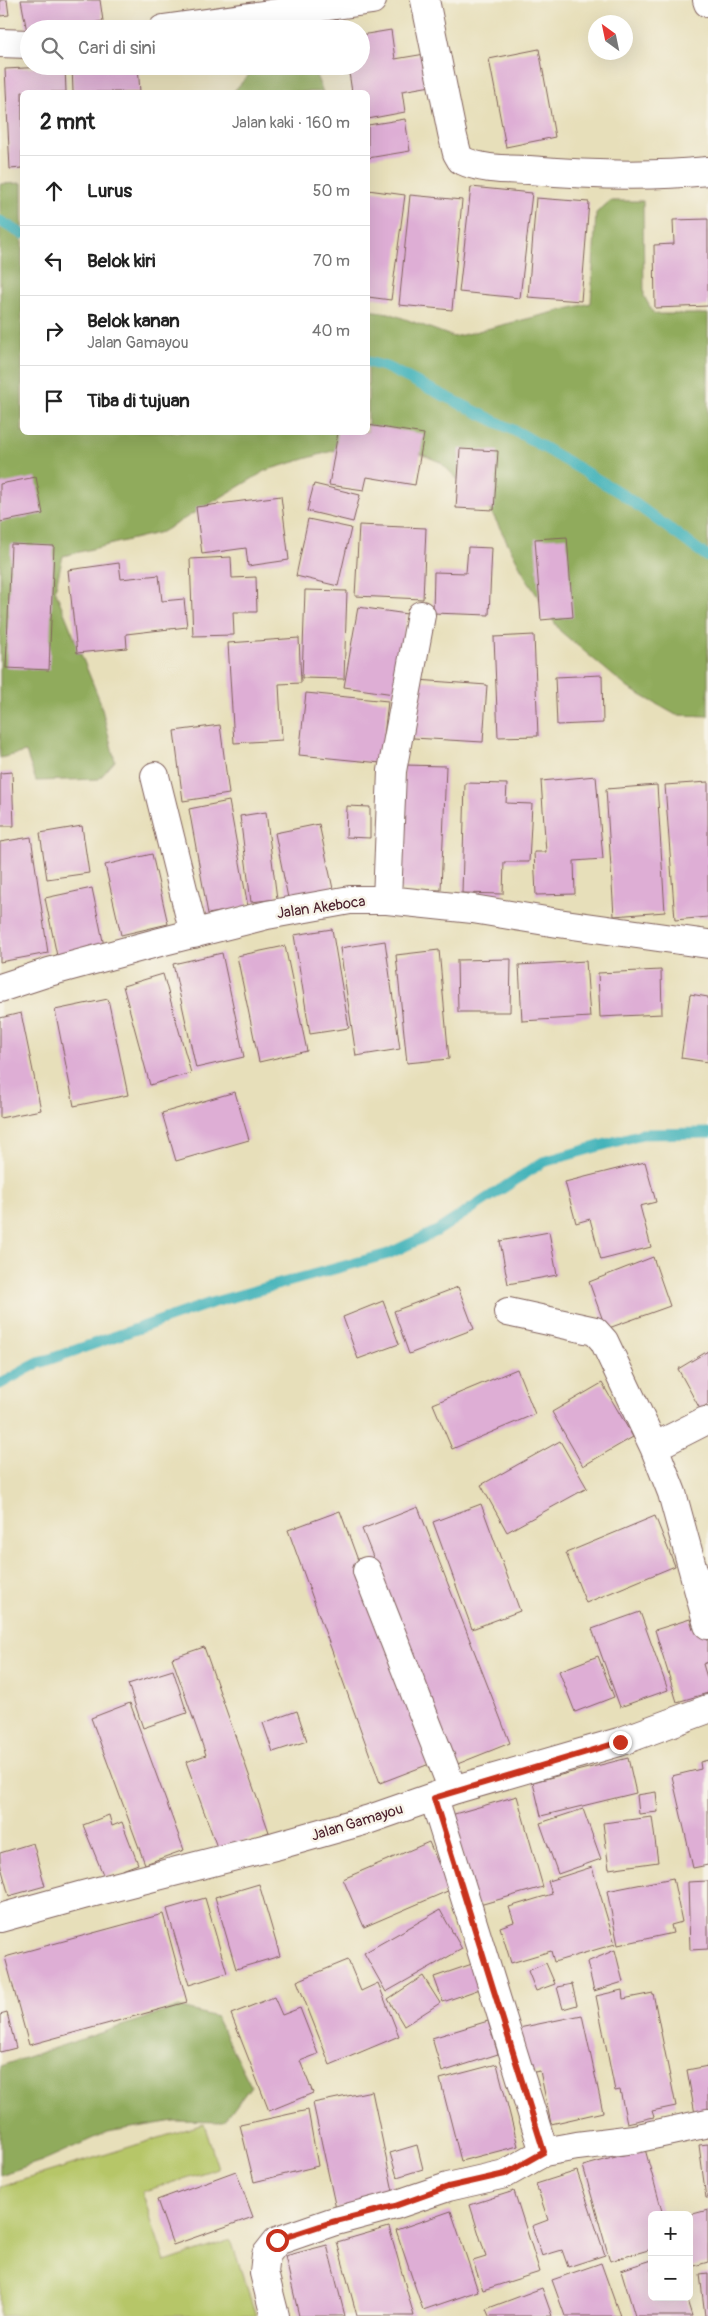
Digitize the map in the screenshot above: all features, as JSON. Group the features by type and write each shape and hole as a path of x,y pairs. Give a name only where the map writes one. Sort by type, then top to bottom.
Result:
{"street":[{"path":"228,20 372,0"},
{"path":"425,0 452,133 461,160 484,167 573,174 672,175 708,171"},
{"path":"0,43 20,44"},
{"path":"387,900 392,771 421,615"},
{"path":"154,776 194,934"},
{"name":"Jalan Akeboca","path":"0,988 49,972 267,915 350,900 387,900 473,909 708,944"},
{"path":"508,1312 595,1331 604,1341 654,1447 672,1493 708,1625"},
{"path":"654,1447 705,1422"},
{"path":"367,1571 444,1794 544,2152"},
{"name":"Jalan Gamayou","path":"0,1918 92,1892 275,1846 620,1742 708,1709"},
{"path":"275,2316 264,2273 266,2255 277,2240 332,2222 395,2206 448,2187 505,2174 544,2152 634,2139 708,2123"}],"green space":[{"path":"249,75 316,75 322,90 235,90"},
{"path":"20,183 20,435 370,435 370,310 389,313 454,337 591,303 596,213 610,201 643,201 644,296 654,314 708,314 708,716 676,715 628,688 560,631 527,580 492,513 440,462 380,437 267,470 162,532 63,556 55,590 100,701 115,761 99,779 36,781 26,752 0,758 0,184"},
{"path":"179,2007 216,2017 251,2086 224,2122 174,2121 107,2132 42,2161 0,2175 0,2066"},
{"path":"204,2124 218,2168 142,2192 165,2262 231,2240 256,2316 0,2316 0,2187"}],"building":[{"path":"0,0 7,0 9,15 0,16"},
{"path":"21,0 100,0 103,20 25,20"},
{"path":"391,30 395,59 425,54 431,86 402,91 405,112 370,119 370,90 352,90 349,75 370,75 370,34"},
{"path":"539,49 555,137 506,147 489,59"},
{"path":"20,68 20,75 65,75 66,90 20,90 20,168 10,169 5,69"},
{"path":"72,75 139,75 140,90 73,90"},
{"path":"405,119 410,151 370,158 370,125"},
{"path":"471,187 532,193 520,298 459,292"},
{"path":"370,190 405,195 391,300 370,297"},
{"path":"410,195 462,200 452,310 399,305"},
{"path":"536,198 589,202 581,301 528,297"},
{"path":"708,219 708,306 655,308 654,245 674,244 673,220"},
{"path":"370,425 424,434 415,485 367,477 364,490 329,485 337,435 370,435"},
{"path":"460,449 498,451 494,510 456,508"},
{"path":"36,477 43,514 0,522 0,484"},
{"path":"314,484 360,495 353,522 307,511"},
{"path":"281,496 289,560 248,566 246,548 202,554 196,507"},
{"path":"308,519 351,528 338,586 296,576"},
{"path":"359,525 426,528 423,599 355,596"},
{"path":"567,537 573,617 541,620 535,539"},
{"path":"11,544 54,546 49,670 6,668"},
{"path":"468,547 492,548 489,615 433,613 434,572 466,573"},
{"path":"231,557 232,578 256,577 257,612 233,612 234,635 193,636 190,559"},
{"path":"119,563 121,579 159,575 162,601 184,599 187,627 126,634 127,648 77,653 68,570"},
{"path":"305,590 347,591 344,679 302,678"},
{"path":"358,607 407,614 394,694 344,687"},
{"path":"534,635 538,736 498,737 494,637"},
{"path":"299,638 301,683 279,684 282,740 234,743 228,643"},
{"path":"602,675 603,723 557,725 555,677"},
{"path":"417,680 487,685 483,742 413,738"},
{"path":"306,693 388,701 381,763 299,755"},
{"path":"220,725 229,794 183,801 174,731"},
{"path":"404,765 446,766 441,890 399,889"},
{"path":"12,772 14,826 0,826 0,773"},
{"path":"596,776 603,859 574,861 575,894 536,895 534,852 546,852 541,781"},
{"path":"708,782 708,917 675,920 665,785"},
{"path":"465,783 507,784 506,803 532,804 529,862 504,862 503,894 462,893"},
{"path":"657,785 665,912 614,916 606,789"},
{"path":"229,801 248,907 208,914 189,809"},
{"path":"347,806 370,807 370,838 346,837"},
{"path":"266,812 277,899 251,902 240,816"},
{"path":"319,824 333,889 288,898 275,833"},
{"path":"82,826 89,873 47,879 40,833"},
{"path":"31,837 48,953 0,962 0,842"},
{"path":"152,854 168,924 121,935 105,865"},
{"path":"92,888 104,946 57,956 45,898"},
{"path":"332,929 349,1028 310,1034 294,935"},
{"path":"385,941 400,1049 356,1056 340,948"},
{"path":"285,946 307,1051 259,1062 237,956"},
{"path":"439,950 449,1059 407,1063 396,955"},
{"path":"222,953 244,1057 196,1068 173,964"},
{"path":"511,959 510,1012 458,1012 457,960"},
{"path":"586,961 590,1017 522,1021 519,965"},
{"path":"661,970 662,1014 600,1017 598,973"},
{"path":"163,974 191,1073 150,1085 123,986"},
{"path":"690,994 708,997 708,1062 681,1058"},
{"path":"108,999 128,1095 74,1106 55,1010"},
{"path":"21,1013 41,1110 0,1118 0,1018"},
{"path":"235,1092 249,1140 176,1161 162,1113"},
{"path":"645,1162 656,1202 640,1206 651,1247 601,1260 590,1219 576,1223 565,1182"},
{"path":"549,1232 557,1275 508,1284 500,1241"},
{"path":"653,1257 670,1306 606,1329 589,1282"},
{"path":"458,1287 474,1329 409,1354 394,1311"},
{"path":"383,1301 399,1344 358,1359 343,1317"},
{"path":"708,1351 708,1404 700,1409 678,1369"},
{"path":"517,1369 535,1414 452,1449 433,1404"},
{"path":"602,1383 633,1437 583,1466 552,1412"},
{"path":"560,1441 587,1488 507,1532 481,1485"},
{"path":"481,1504 520,1611 472,1629 433,1522"},
{"path":"418,1507 510,1743 455,1765 362,1529"},
{"path":"340,1511 432,1763 380,1783 288,1530"},
{"path":"655,1516 675,1566 586,1603 566,1553"},
{"path":"640,1612 668,1690 620,1707 592,1629"},
{"path":"690,1619 693,1629 705,1625 708,1635 708,1662 703,1664 708,1681 708,1693 677,1702 655,1630"},
{"path":"204,1647 269,1832 218,1850 186,1762 206,1755 172,1658"},
{"path":"598,1656 614,1697 575,1712 559,1671"},
{"path":"173,1670 187,1713 143,1728 128,1684"},
{"path":"130,1703 184,1850 145,1864 91,1718"},
{"path":"297,1711 307,1741 273,1752 263,1723"},
{"path":"628,1758 636,1793 541,1816 533,1782"},
{"path":"708,1760 708,1865 693,1868 672,1776 701,1769 700,1762"},
{"path":"656,1792 658,1812 639,1814 637,1795"},
{"path":"517,1796 543,1887 476,1906 451,1815"},
{"path":"583,1809 601,1859 558,1874 540,1823"},
{"path":"109,1815 112,1826 122,1822 138,1864 104,1877 83,1825"},
{"path":"652,1817 658,1862 609,1869 603,1823"},
{"path":"429,1842 450,1890 364,1927 343,1879"},
{"path":"33,1843 45,1886 9,1896 0,1863 0,1853"},
{"path":"592,1867 615,1944 554,1962 551,1951 511,1963 500,1927 514,1922 509,1907 552,1894 548,1881"},
{"path":"673,1878 682,1922 671,1925 673,1933 618,1945 607,1891"},
{"path":"708,1881 708,1949 690,1950 688,1882"},
{"path":"259,1884 280,1956 236,1969 215,1897"},
{"path":"205,1898 227,1973 189,1985 167,1909"},
{"path":"440,1910 462,1949 386,1992 364,1953"},
{"path":"163,1914 187,2002 29,2045 5,1957"},
{"path":"615,1950 623,1982 594,1991 587,1962"},
{"path":"348,1960 361,1991 378,1983 399,2036 330,2065 297,1981"},
{"path":"546,1963 555,1984 536,1991 528,1971"},
{"path":"472,1964 480,1989 443,2002 434,1977"},
{"path":"423,1976 440,2003 404,2026 388,1999"},
{"path":"572,1984 577,2005 563,2009 557,1987"},
{"path":"622,1990 623,1999 653,1993 676,2106 652,2111 654,2117 627,2123 620,2090 615,2091 596,1996"},
{"path":"274,1997 282,2015 300,2008 318,2054 300,2061 313,2093 269,2111 231,2014"},
{"path":"7,2013 16,2048 0,2052 0,2015"},
{"path":"582,2015 603,2112 551,2124 540,2071 529,2073 519,2028"},
{"path":"488,2021 498,2054 442,2072 432,2038"},
{"path":"497,2064 518,2146 461,2161 440,2079"},
{"path":"708,2066 708,2111 695,2114 687,2070"},
{"path":"372,2091 394,2196 336,2209 313,2103"},
{"path":"308,2110 318,2166 254,2182 240,2125"},
{"path":"708,2144 708,2198 706,2198 699,2145"},
{"path":"417,2145 423,2169 397,2177 390,2153"},
{"path":"645,2149 662,2211 648,2211 648,2250 610,2261 583,2166"},
{"path":"236,2171 253,2217 173,2245 157,2200"},
{"path":"577,2171 605,2255 568,2267 562,2250 542,2256 532,2226 548,2220 536,2184"},
{"path":"514,2191 540,2272 483,2290 473,2261 486,2257 470,2205"},
{"path":"708,2210 708,2262 693,2266 693,2256 693,2214"},
{"path":"451,2211 478,2291 423,2310 396,2230"},
{"path":"389,2227 414,2316 357,2316 337,2242"},
{"path":"327,2245 345,2316 299,2316 285,2256"},
{"path":"648,2261 648,2301 687,2301 692,2316 635,2316 621,2270"},
{"path":"601,2263 620,2316 565,2316 552,2280"},
{"path":"708,2273 708,2316 705,2316 700,2274"},
{"path":"542,2288 552,2316 489,2316 486,2309"}],"waterway":[{"path":"0,221 20,233"},
{"path":"370,363 386,367 523,435 622,494 708,557"},
{"path":"0,1384 36,1364 211,1303 388,1254 437,1231 543,1162 642,1134 708,1133"}],"route":[{"path":"277,2240 332,2222 395,2206 448,2187 505,2174 544,2152 434,1798 454,1790 620,1742"}]}
